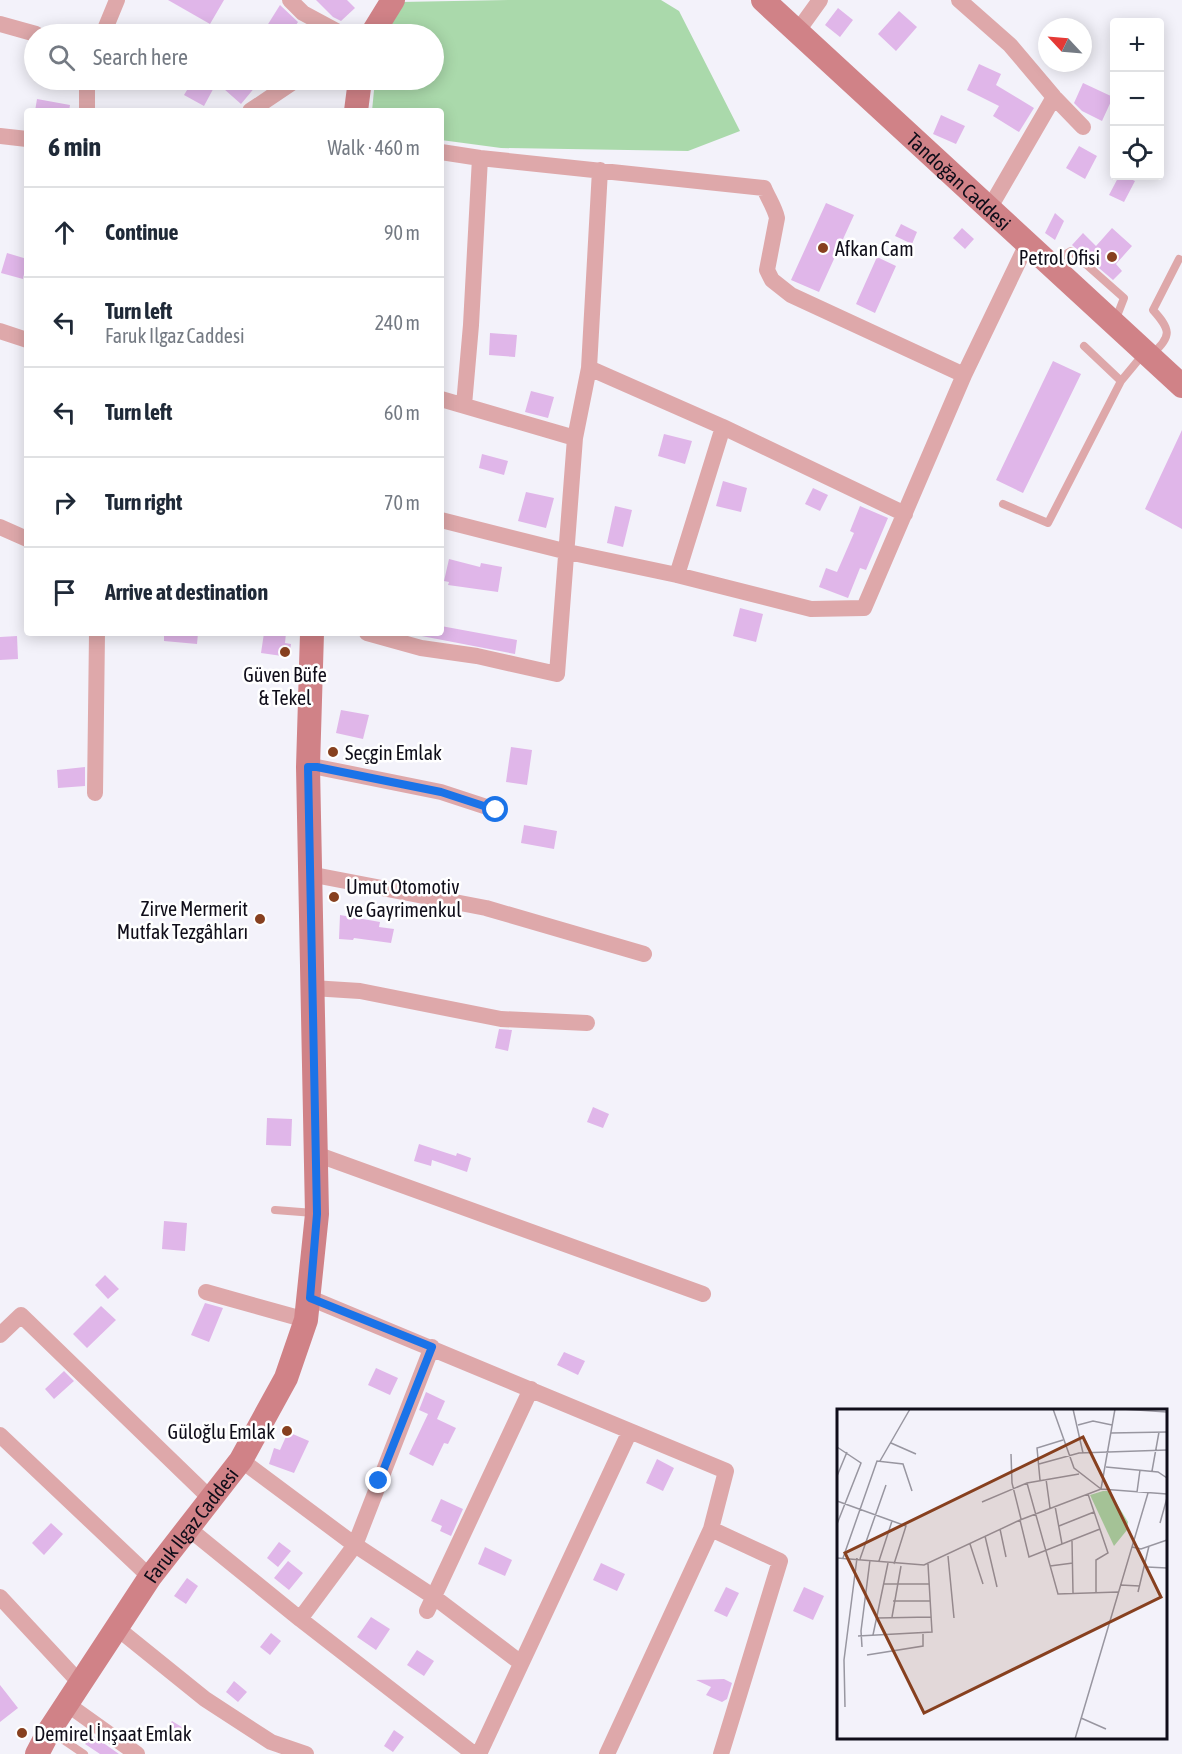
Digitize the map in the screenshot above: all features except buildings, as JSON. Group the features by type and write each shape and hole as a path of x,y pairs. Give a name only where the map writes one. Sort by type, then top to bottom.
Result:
{"street":[{"path":"107,24 117,0"},
{"path":"290,0 303,13 323,24"},
{"path":"378,24 393,0"},
{"name":"Tandoğan Caddesi","path":"763,0 1182,386"},
{"path":"797,32 820,0"},
{"path":"962,1 1010,45 1083,127"},
{"path":"0,24 24,31"},
{"path":"87,90 87,108"},
{"path":"254,108 281,90"},
{"path":"356,108 359,90"},
{"path":"990,209 1054,97"},
{"path":"0,136 24,139"},
{"path":"444,152 764,188 769,204 776,211 777,218 767,270 772,280 791,295 964,375"},
{"path":"464,405 471,325 480,158"},
{"path":"378,636 421,648 477,656 557,674 575,438 589,368 600,170"},
{"path":"444,521 811,609 864,608 964,375 1027,244"},
{"path":"0,331 24,338"},
{"path":"589,368 905,514"},
{"path":"444,400 575,438"},
{"path":"677,575 723,428"},
{"path":"0,527 24,538"},
{"path":"94,793 97,636"},
{"name":"Faruk Ilgaz Caddesi","path":"37,1754 49,1731 150,1577 242,1460 286,1378 308,1309 317,1214 308,767 312,636"},
{"path":"308,767 441,792 496,810"},
{"path":"309,874 486,908 644,954"},
{"path":"312,988 360,991 501,1019 587,1023"},
{"path":"316,1154 703,1294"},
{"path":"206,1292 308,1309 432,1347 726,1471 711,1529 607,1754"},
{"path":"0,1335 21,1315 211,1499"},
{"path":"300,1618 355,1545 432,1347"},
{"path":"430,1604 531,1389"},
{"path":"188,1528 300,1618 477,1754 630,1431"},
{"path":"0,1434 150,1577"},
{"path":"242,1460 430,1604 521,1663"},
{"path":"711,1529 780,1561 721,1754"},
{"path":"0,1597 80,1683"},
{"path":"117,1628 205,1699 271,1742 306,1754"},
{"path":"67,1704 137,1754"}],"lane":[{"path":"1003,504 1048,523 1121,381 1147,354 1164,344 1168,335 1164,322 1153,310 1179,259"},
{"path":"1084,346 1121,381"},
{"path":"275,1210 317,1214"},
{"path":"49,1731 84,1754"}],"green space":[{"path":"661,0 679,11 740,131 688,151 501,148 444,140 444,108 372,108 374,90 444,90 444,24 388,24 400,2"}],"place":[{"name":"Afkan Cam","path":"823,248"},
{"name":"Petrol Ofisi","path":"1112,257"},
{"name":"Güven Büfe & Tekel","path":"285,652"},
{"name":"Seçgin Emlak","path":"333,752"},
{"name":"Umut Otomotiv ve Gayrimenkul","path":"334,897"},
{"name":"Zirve Mermerit Mutfak Tezgâhları","path":"260,919"},
{"name":"Güloğlu Emlak","path":"287,1431"},
{"name":"Demirel İnşaat Emlak","path":"22,1733"}],"route":[{"path":"379,1481 432,1347 310,1298 317,1214 308,767 441,792 496,810"}]}
